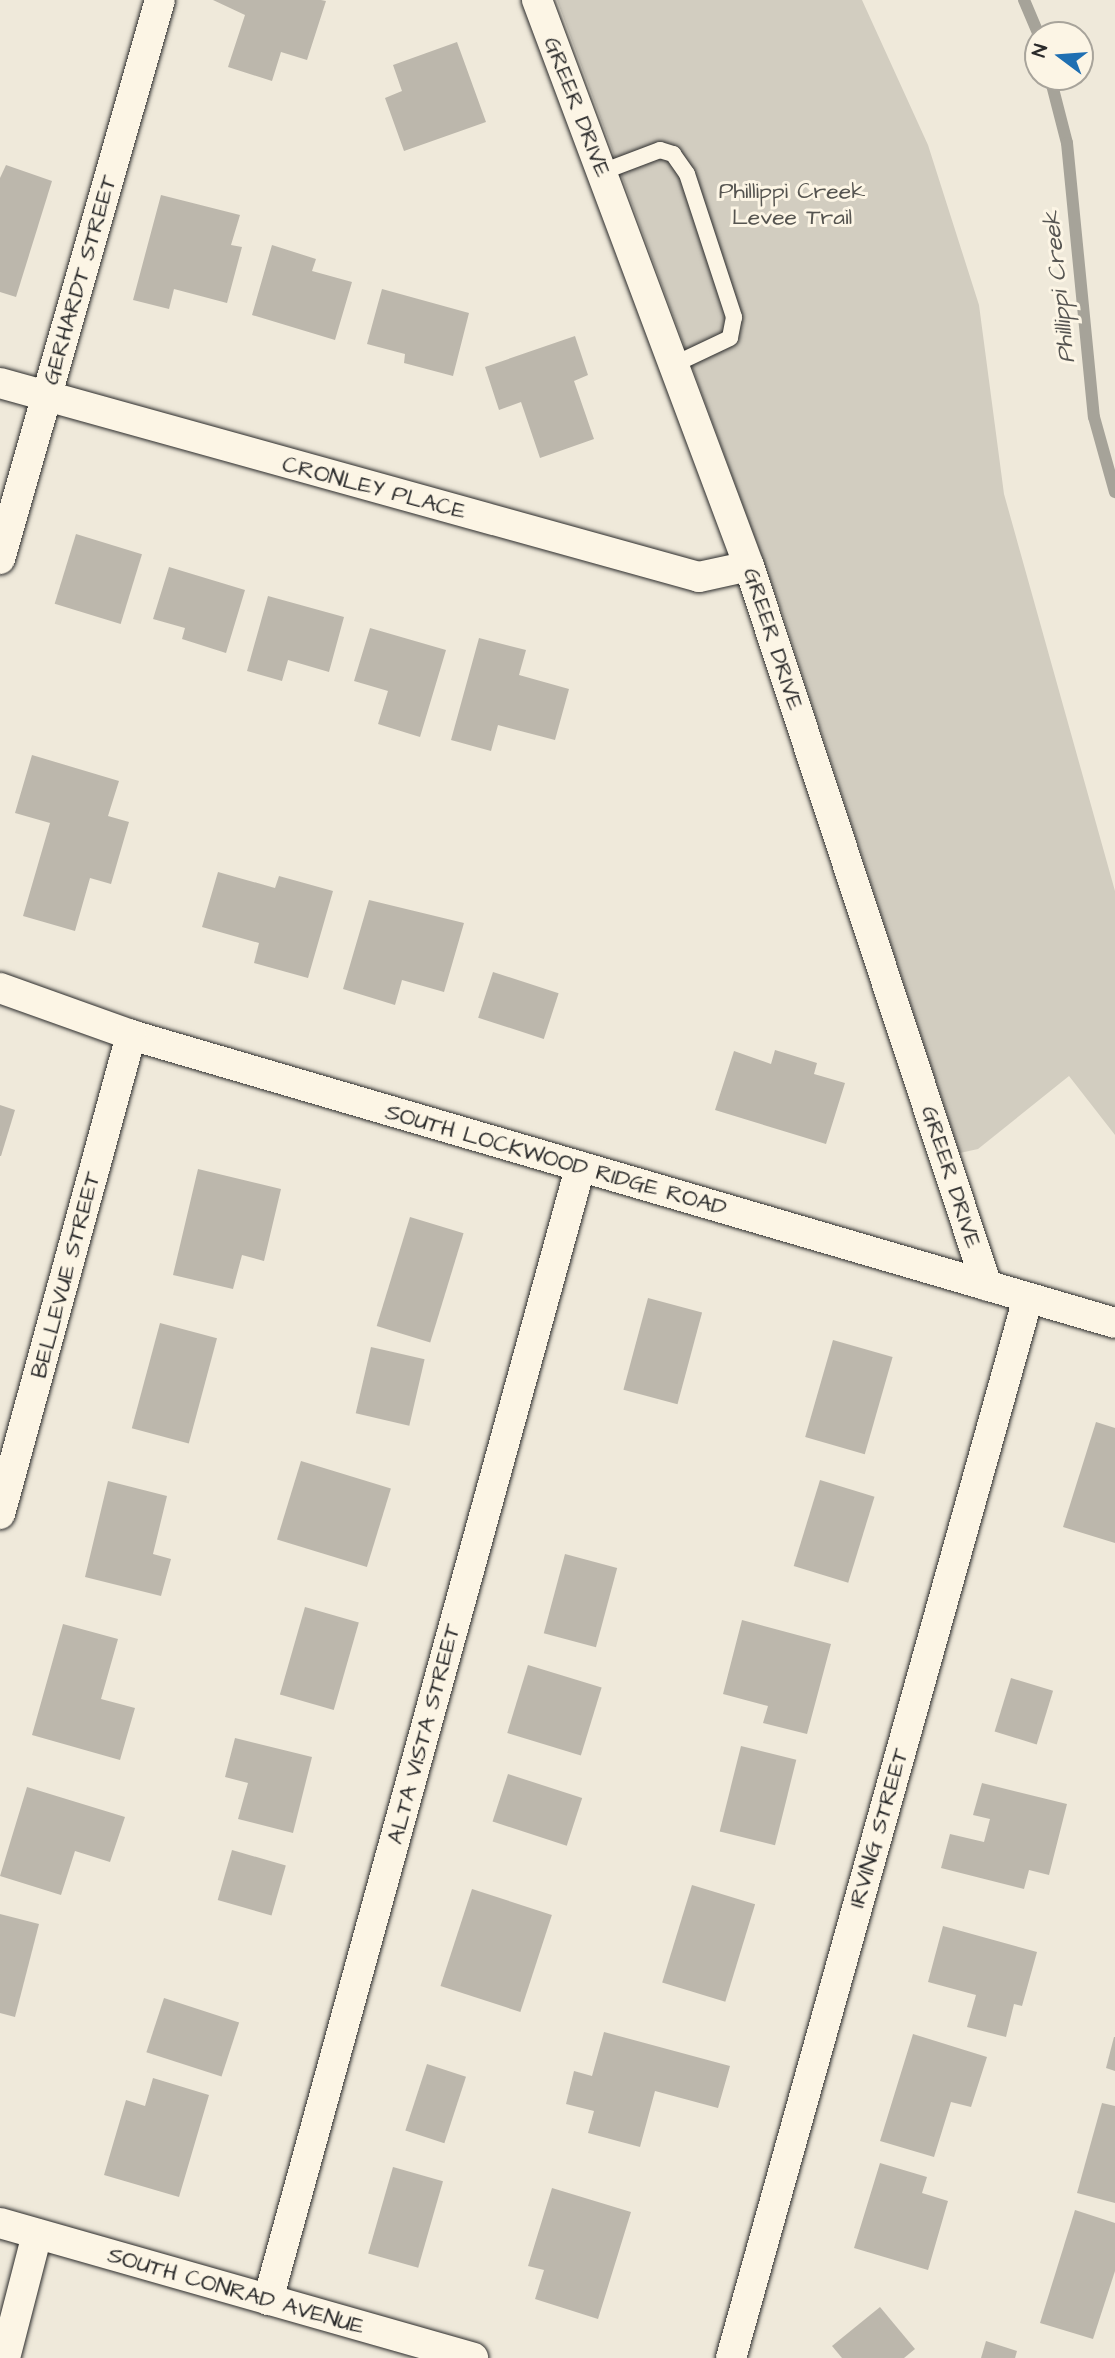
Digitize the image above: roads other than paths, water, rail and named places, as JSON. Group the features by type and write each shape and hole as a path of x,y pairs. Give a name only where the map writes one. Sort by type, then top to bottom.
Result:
{"street":[{"name":"GERHARDT STREET","path":"0,559 160,0"},
{"name":"GREER DRIVE","path":"537,0 749,566 987,1286"},
{"name":"CRONLEY PLACE","path":"0,383 699,577 749,566"},
{"name":"SOUTH LOCKWOOD RIDGE ROAD","path":"0,988 131,1035 1115,1323"},
{"name":"BELLEVUE STREET","path":"0,1514 131,1035"},
{"name":"ALTA VISTA STREET","path":"268,2300 580,1168"},
{"name":"IRVING STREET","path":"731,2358 1028,1298"},
{"name":"SOUTH CONRAD AVENUE","path":"0,2223 473,2358"},
{"path":"5,2358 37,2235"}],"lane":[{"path":"602,172 660,150 673,154 687,174 734,317 730,338 673,365"}],"waterway":[{"name":"Phillippi Creek","path":"1024,0 1033,21"},
{"name":"Phillippi Creek","path":"1054,91 1067,143 1094,417 1115,492"}],"park label":[{"name":"Phillippi Creek Levee Trail","path":"792,204"}]}
